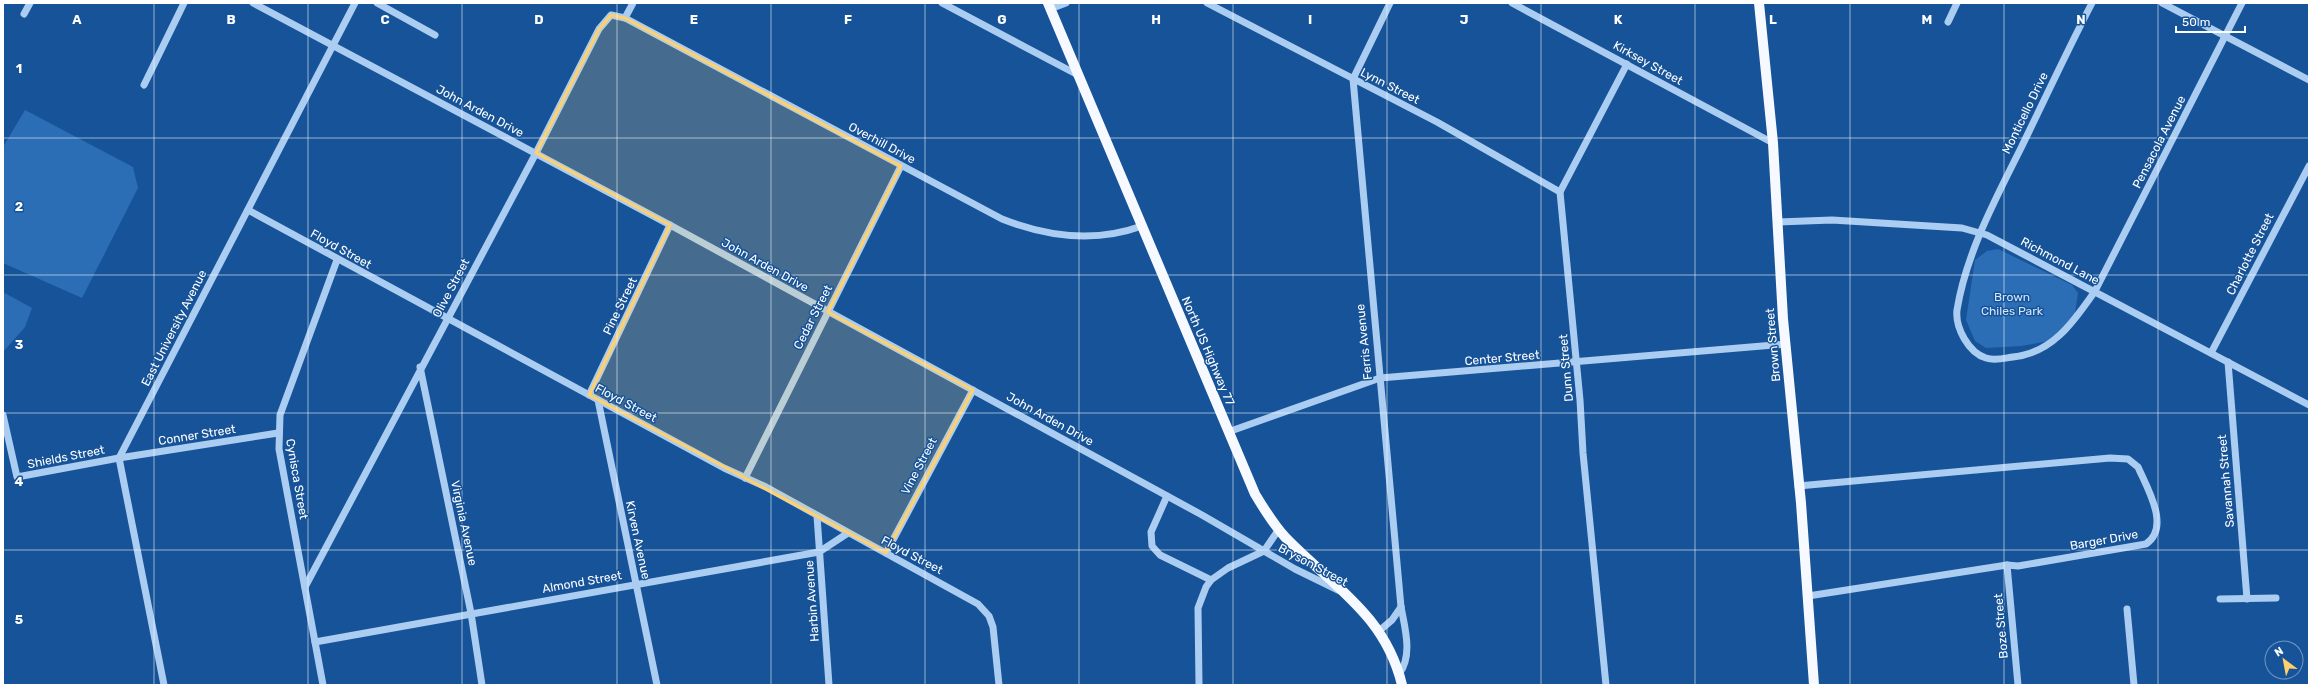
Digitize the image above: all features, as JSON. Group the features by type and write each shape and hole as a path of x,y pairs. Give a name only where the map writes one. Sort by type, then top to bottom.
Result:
{"main road":[{"name":"Brown Street","path":"1759,3 1773,143 1786,344 1808,596 1814,685"},
{"name":"North US Highway 77","path":"1049,6 1255,494 1279,529 1297,548 1352,598 1378,631 1399,674"},
{"path":"1399,674 1402,685"}],"street":[{"path":"24,14 30,3"},
{"path":"144,85 184,3"},
{"name":"John Arden Drive","path":"253,3 670,225 1167,496 1264,551"},
{"name":"East University Avenue","path":"119,458 355,3"},
{"path":"377,3 435,35"},
{"path":"625,18 633,3"},
{"path":"942,3 1078,75"},
{"path":"1049,6 1066,3"},
{"name":"Lynn Street","path":"1207,3 1436,122 1560,192"},
{"path":"1353,79 1390,3"},
{"name":"Kirksey Street","path":"1512,3 1773,143"},
{"path":"1948,22 1957,3"},
{"name":"Monticello Drive","path":"2092,3 1979,233 1957,310 1964,338 1972,351 1986,358 2016,357 2042,348 2057,338 2073,323 2095,291"},
{"path":"2162,3 2309,80"},
{"name":"Pensacola Avenue","path":"2095,291 2242,3"},
{"name":"Olive Street","path":"305,587 420,366 536,153 599,29 608,16 612,15 625,18"},
{"name":"Overhill Drive","path":"625,18 901,166 1018,226 1048,233 1089,237 1126,231 1142,226"},
{"path":"1560,192 1627,64"},
{"name":"Ferris Avenue","path":"1353,79 1407,660 1399,674"},
{"name":"Cedar Street","path":"745,478 901,166"},
{"name":"Charlotte Street","path":"2211,353 2309,166"},
{"name":"Dunn Street","path":"1560,192 1577,362 1582,453 1606,685"},
{"name":"Floyd Street","path":"248,210 446,319 817,516 978,604 990,618 999,685"},
{"name":"Richmond Lane","path":"1778,222 1832,220 1962,228 1979,233 2003,242 2309,405"},
{"name":"Pine Street","path":"589,395 670,225"},
{"name":"Cynisca Street","path":"323,685 279,449 278,433 280,415 337,260"},
{"name":"Center Street","path":"1228,432 1380,378 1786,344"},
{"name":"Savannah Street","path":"2228,362 2247,599"},
{"name":"Virginia Avenue","path":"420,366 471,613 482,685"},
{"name":"Vine Street","path":"886,553 973,390"},
{"name":"Kirven Avenue","path":"598,400 657,685"},
{"name":"Shields Street","path":"3,415 17,477 119,458"},
{"name":"Conner Street","path":"119,458 278,433"},
{"path":"119,458 164,685"},
{"name":"Barger Drive","path":"1798,486 2088,459 2121,458 2135,463 2155,508 2157,527 2151,540 2146,544 2025,564 2006,565 1808,596"},
{"path":"1167,496 1151,532 1150,540 1152,546 1160,555 1211,580 1198,608 1199,685"},
{"name":"Harbin Avenue","path":"817,516 829,685"},
{"name":"Bryson Street","path":"1211,580 1234,565 1264,551 1279,529"},
{"name":"Almond Street","path":"315,642 819,552 848,533"},
{"name":"Bryson Street","path":"1264,551 1352,598"},
{"name":"Boze Street","path":"2006,565 2018,685"},
{"path":"2220,599 2276,598"},
{"path":"1378,631 1392,620 1401,607"},
{"path":"2127,609 2134,685"}],"highlighted area":[{"path":"611,15 625,18 901,166 828,312 973,390 886,553 589,395 670,225 536,153 599,29"}],"green space":[{"path":"25,110 133,167 138,188 82,298 3,263 3,147"},
{"name":"Brown Chiles Park","path":"1998,249 2072,285 2078,293 2075,313 2067,327 2049,341 2021,346 1986,348 1975,341 1966,320 1975,260 1987,251"},
{"path":"3,292 32,308 25,327 3,352"}]}
